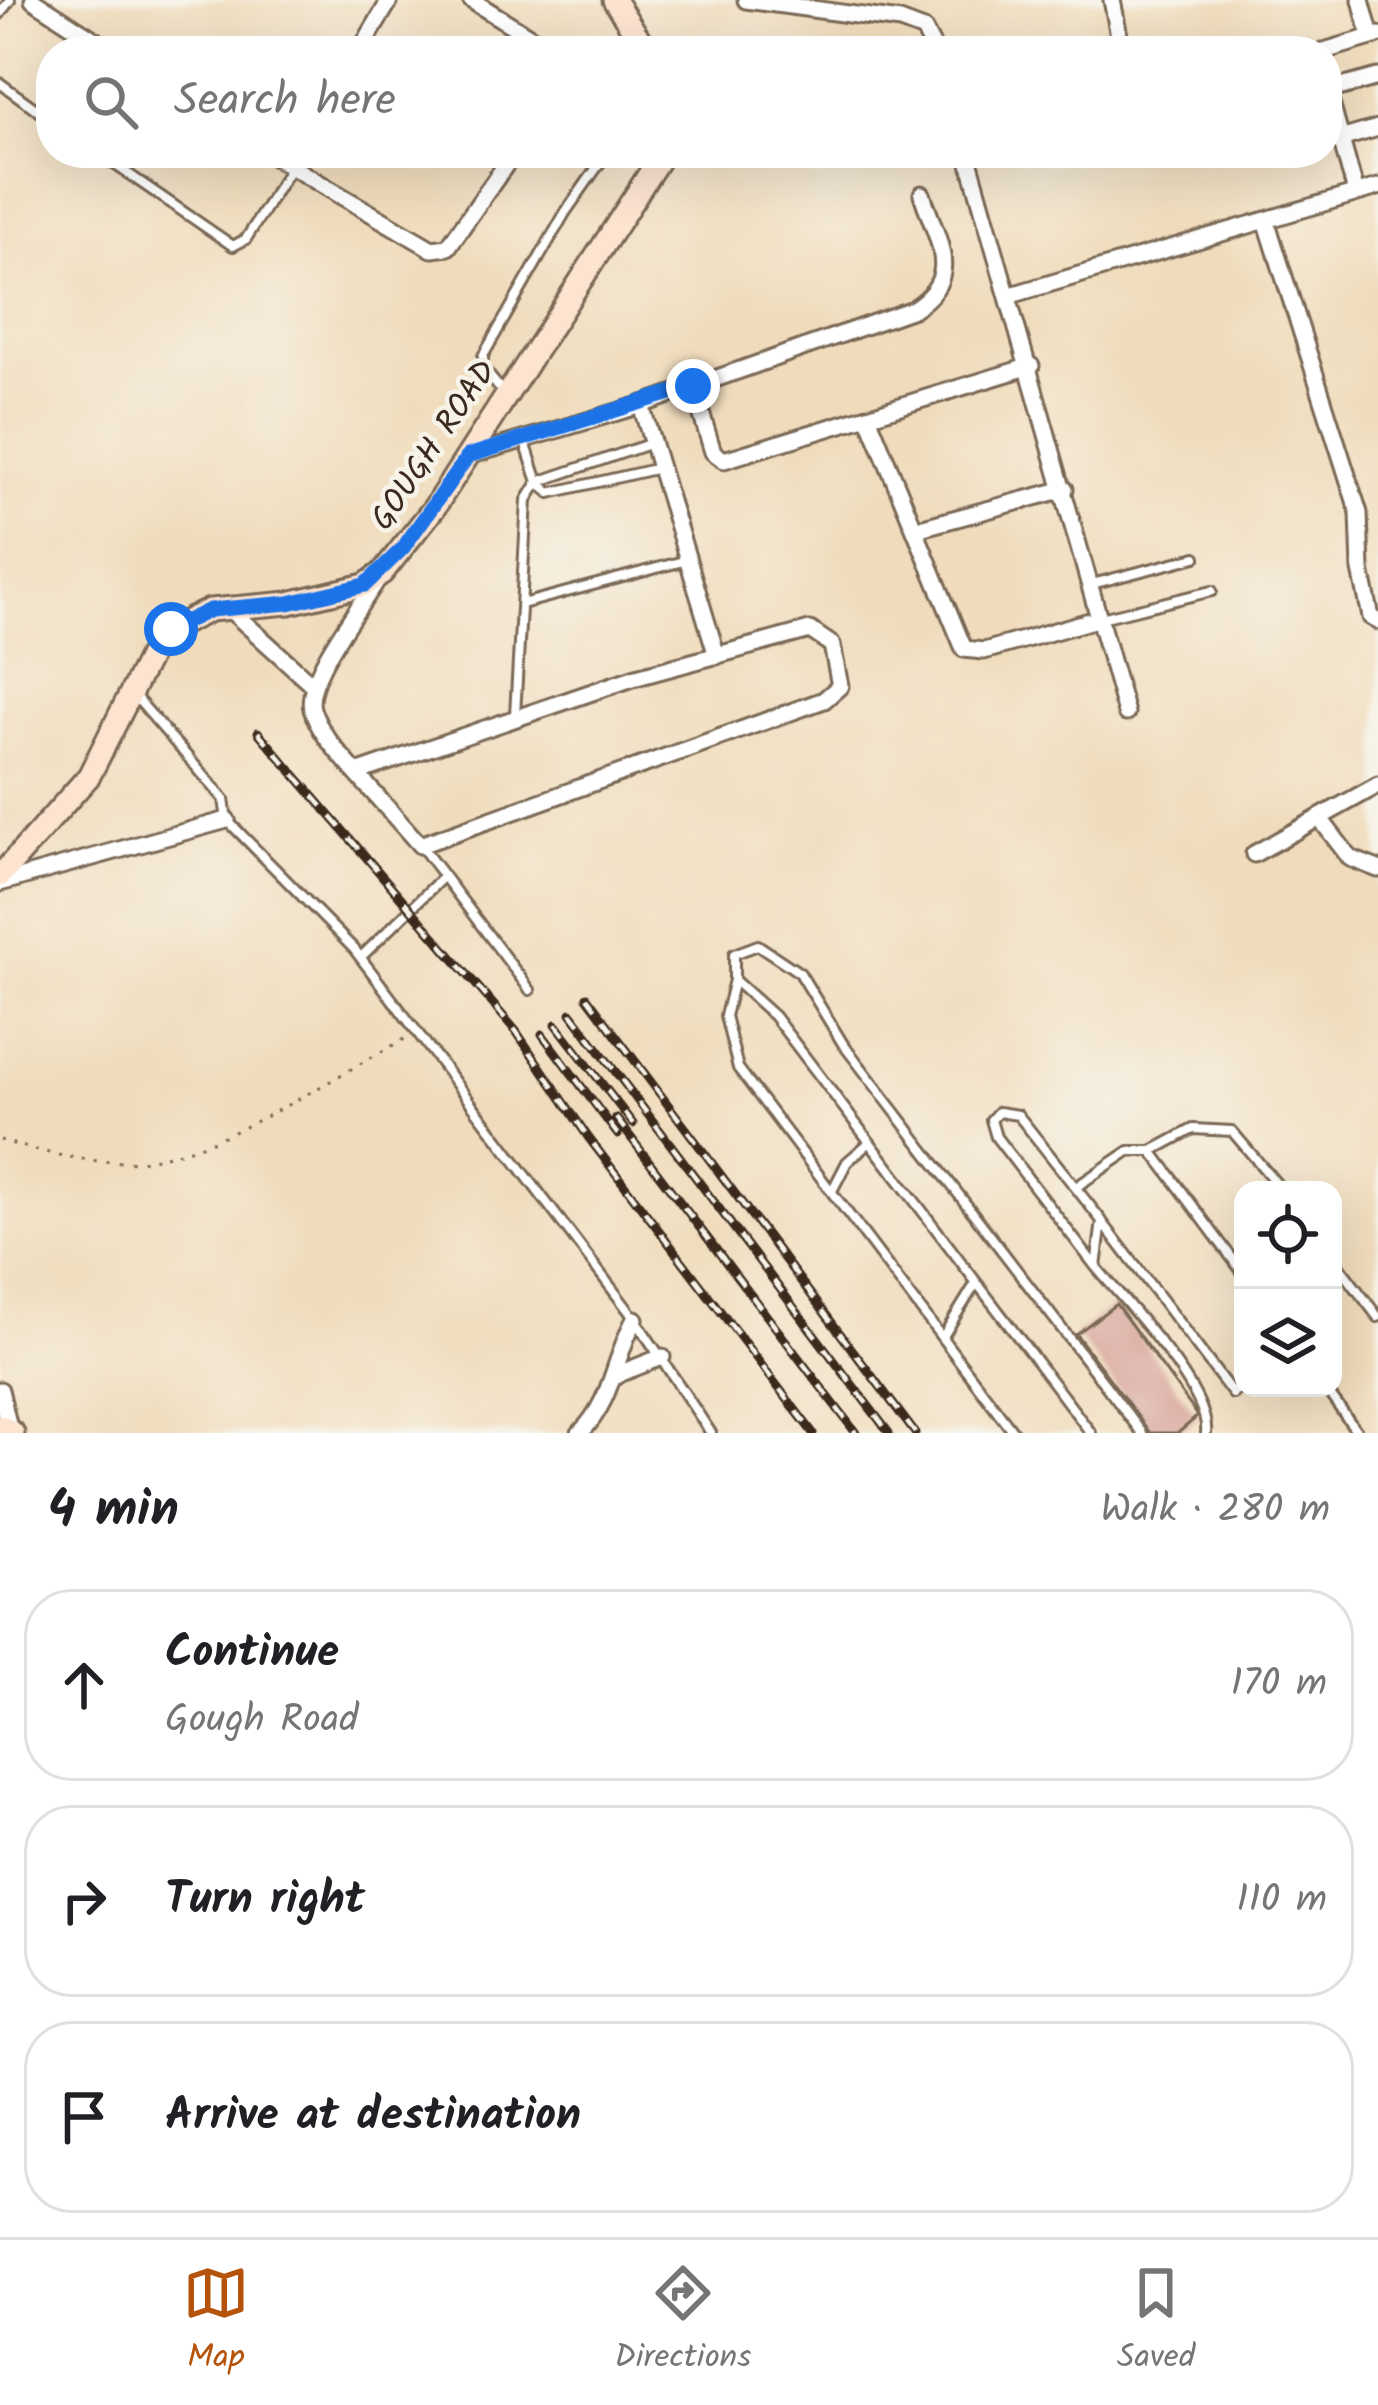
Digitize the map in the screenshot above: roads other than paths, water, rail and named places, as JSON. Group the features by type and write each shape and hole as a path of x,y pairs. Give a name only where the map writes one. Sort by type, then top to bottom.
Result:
{"street":[{"path":"33,0 89,36"},
{"path":"369,36 390,0"},
{"path":"471,0 529,36"},
{"path":"614,0 637,36"},
{"path":"746,0 900,21 926,36"},
{"path":"1112,0 1119,36"},
{"path":"1342,46 1374,36 1360,0"},
{"path":"1342,86 1378,77"},
{"path":"1342,139 1378,128"},
{"path":"1342,147 1356,193"},
{"path":"308,168 432,249 448,248 460,235 504,168"},
{"name":"GOUGH ROAD","path":"0,880 88,776 153,649 171,629 210,610 289,603 365,585 382,573 468,456 653,168"},
{"path":"972,168 1126,713"},
{"path":"1011,295 1378,187"},
{"path":"468,456 641,405 913,309 934,296 945,269 922,194"},
{"path":"1265,220 1359,513 1361,570 1372,617 1378,621"},
{"path":"693,386 717,459 1030,366"},
{"path":"641,405 717,656"},
{"path":"868,416 964,649 984,651 1100,618"},
{"path":"916,529 1064,489"},
{"path":"356,773 515,717 810,630 832,646 840,686 824,700 683,754 420,844 356,773 313,711 314,686 382,573"},
{"path":"228,608 314,686"},
{"path":"1254,854 1378,785"},
{"path":"0,880 227,820"},
{"path":"1321,820 1350,858 1378,869"},
{"path":"580,1433 594,1420 616,1375 634,1318"},
{"path":"616,1375 662,1357"},
{"path":"0,1390 12,1432"},
{"path":"0,1426 12,1432"}],"lane":[{"path":"0,14 10,0"},
{"path":"0,83 36,108"},
{"path":"120,168 233,246 246,239 291,168"},
{"path":"505,395 483,368 483,356 597,168"},
{"path":"524,441 538,482 560,494 659,468"},
{"path":"515,717 527,500 538,482 652,443"},
{"path":"1090,584 1196,557"},
{"path":"522,604 687,560"},
{"path":"1100,618 1212,591"},
{"path":"131,692 224,799 227,820 361,957 634,1318 711,1433"},
{"path":"420,844 530,990"},
{"path":"361,957 444,877"},
{"path":"1014,1433 731,1054 725,1016 734,980 729,961 752,945 775,952 800,973 843,1044 1142,1433"},
{"path":"734,980 774,1016 1090,1433"},
{"path":"1206,1433 1207,1415 1193,1389 996,1137 994,1115 1004,1110 1018,1115 1234,1393"},
{"path":"1076,1186 1129,1151 1152,1151 1192,1129 1232,1131 1274,1181"},
{"path":"832,1193 847,1162 870,1142"},
{"path":"1152,1151 1234,1261"},
{"path":"1096,1267 1102,1221"},
{"path":"1342,1270 1378,1317"},
{"path":"942,1337 976,1282"},
{"path":"1332,1397 1358,1433"}],"railway":[{"path":"258,732 516,1031 588,1137 813,1433"},
{"path":"587,997 915,1433"},
{"path":"571,1013 889,1433"},
{"path":"556,1024 633,1124"},
{"path":"542,1034 618,1135"},
{"path":"616,1118 856,1433"}]}
